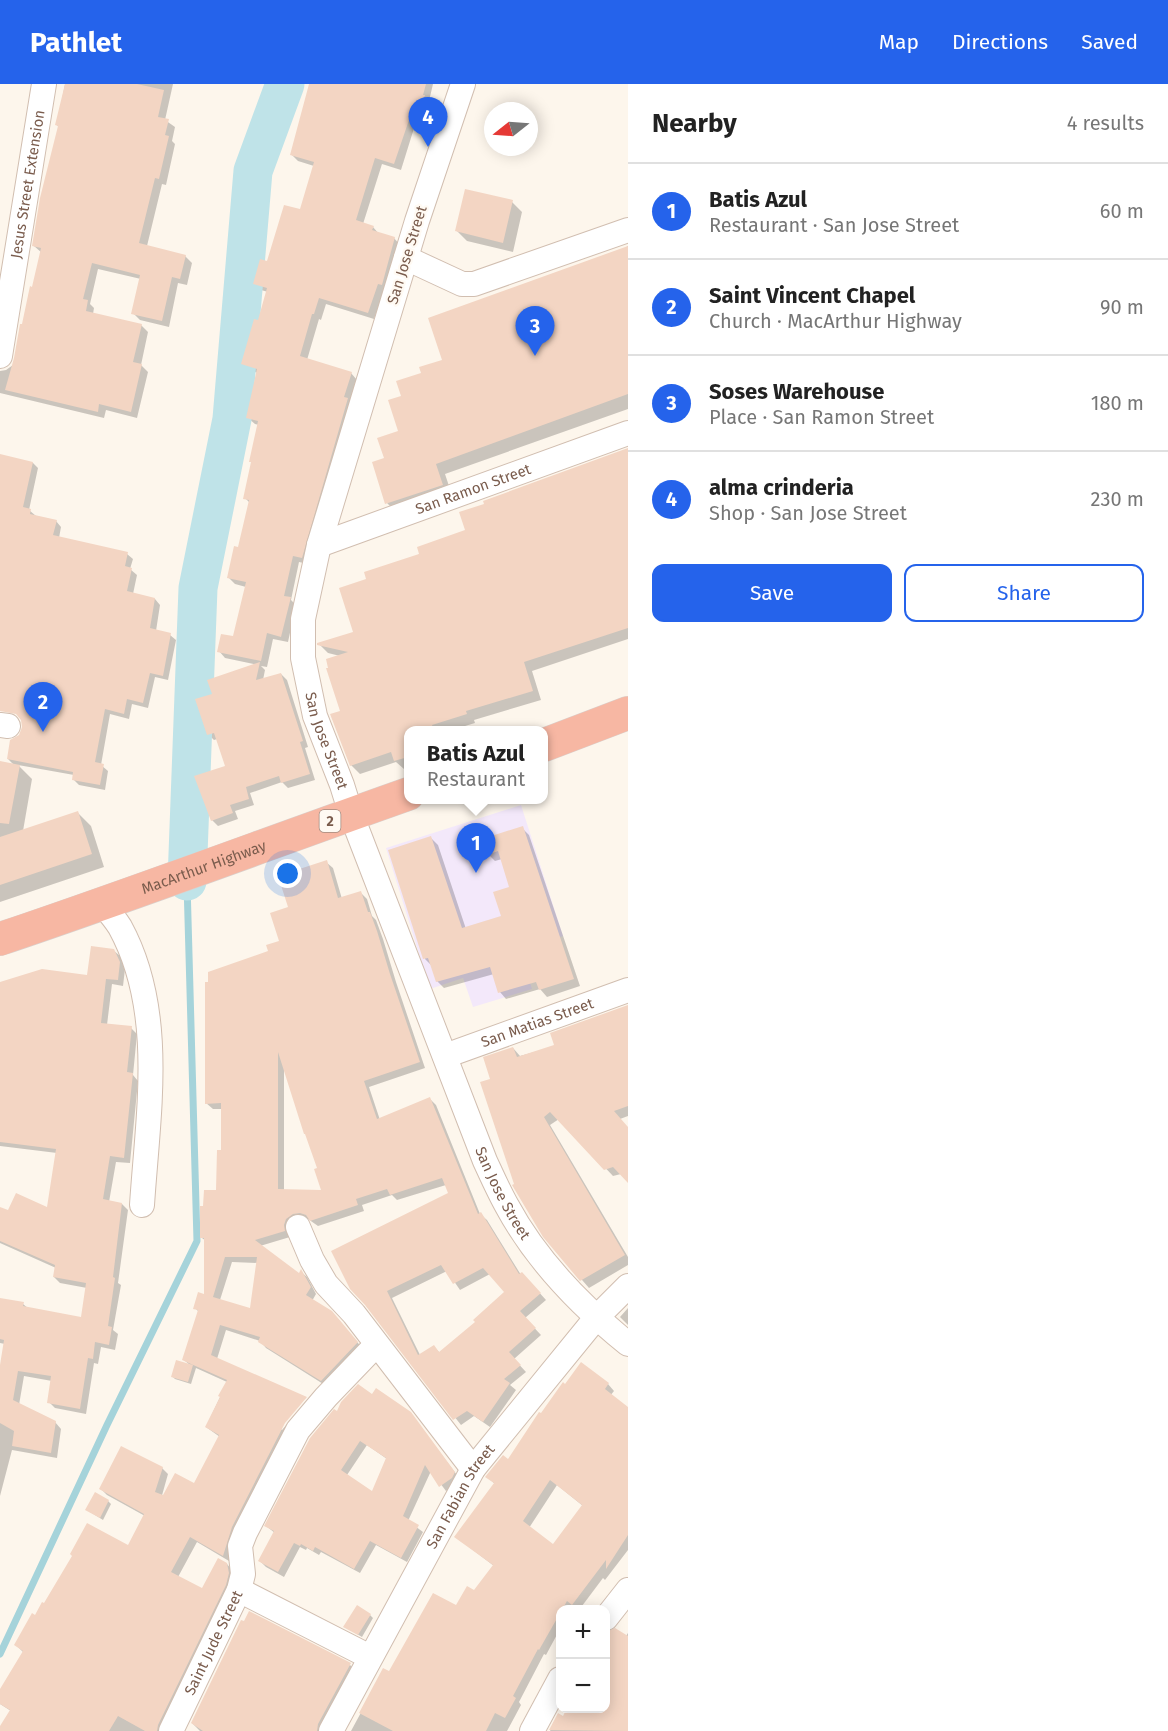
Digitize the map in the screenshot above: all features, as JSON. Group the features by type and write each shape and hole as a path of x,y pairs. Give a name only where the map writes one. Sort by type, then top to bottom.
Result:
{"highway":[{"path":"548,743 628,713"},
{"name":"MacArthur Highway","path":"0,939 110,902 404,795"}],"street":[{"name":"Jesus Street Extension","path":"0,356 44,84"},
{"name":"San Jose Street","path":"463,84 406,258 319,545 303,619 303,658 315,716 351,814 485,1161 506,1206 533,1246 596,1318 628,1344"},
{"path":"406,258 462,284 474,284 628,230"},
{"name":"San Ramon Street","path":"319,545 628,433"},
{"path":"110,902 137,969 148,1012 151,1061 142,1205"},
{"name":"San Matias Street","path":"445,1056 628,990"},
{"path":"298,1227 312,1260 326,1284 354,1314 473,1469"},
{"name":"San Fabian Street","path":"331,1731 473,1469 596,1318 628,1286"},
{"path":"239,1590 243,1574 240,1546 298,1430 376,1345"},
{"name":"Saint Jude Street","path":"171,1731 239,1590 370,1657"},
{"path":"610,1613 628,1590"},
{"path":"532,1731 556,1689"}],"shaded area":[{"path":"521,805 563,936 520,950 532,989 473,1007 463,978 430,989 386,848"}],"building":[{"path":"65,84 137,84 164,90 158,117 169,119 165,135 169,136 159,179 155,178 139,243 186,255 180,279 172,277 162,321 131,314 140,275 92,263 83,299 88,300 86,311 142,324 133,362 142,364 131,412 99,404 98,412 5,390 41,248 32,246"},
{"path":"309,84 426,84 423,95 425,95 416,122 409,120 394,164 375,158 356,220 374,226 372,230 395,237 382,285 378,284 368,313 319,298 314,314 312,314 300,356 352,372 344,397 348,398 302,558 293,556 284,596 291,597 281,637 267,633 261,661 217,652 221,634 233,636 246,582 227,578 234,546 238,547 249,500 243,499 258,421 246,418 257,369 241,364 254,319 258,320 267,288 253,284 260,259 267,261 284,205 300,209 314,162 290,155"},
{"path":"465,189 513,200 503,243 455,231"},
{"path":"628,246 628,394 436,464 443,485 385,504 372,462 384,458 377,438 398,431 388,400 401,396 396,381 421,373 419,367 442,360 428,318"},
{"path":"628,448 628,628 524,662 533,691 466,711 467,714 432,726 404,726 404,758 394,761 391,752 350,766 330,714 340,711 326,668 328,668 326,659 348,652 317,645 317,643 353,632 339,588 366,579 364,572 419,554 417,547 465,530 459,512 484,504 483,501"},
{"path":"0,454 33,462 23,507 31,509 30,514 57,520 53,535 128,552 125,566 132,568 127,591 155,598 150,628 171,633 163,676 150,673 143,703 127,699 124,714 105,709 95,762 104,764 100,785 72,780 73,772 7,759 10,740 19,735 22,727 21,720 16,714 0,711"},
{"path":"260,662 256,680 281,673 303,741 300,742 310,774 281,783 279,776 246,787 249,799 230,805 233,813 211,821 194,776 225,766 214,733 207,735 195,699 212,694 207,680"},
{"path":"0,761 20,765 9,824 0,823"},
{"path":"78,811 92,854 0,885 0,837"},
{"path":"523,826 574,979 539,990 536,982 498,993 490,967 436,982 428,958 423,959 388,850 431,836 462,928 501,916 493,892 509,887 498,851 487,855 482,839"},
{"path":"327,860 338,898 361,891 377,931 420,1062 364,1081 377,1119 430,1097 478,1214 481,1212 519,1274 522,1272 541,1293 520,1311 536,1328 509,1352 521,1365 504,1379 510,1383 483,1422 467,1411 453,1420 365,1305 350,1289 331,1251 448,1193 442,1178 390,1195 387,1189 356,1199 358,1205 310,1221 306,1215 293,1214 286,1219 285,1231 255,1240 299,1273 301,1269 311,1287 306,1295 332,1311 358,1342 321,1381 258,1342 260,1337 220,1325 211,1355 307,1397 285,1423 232,1527 223,1556 190,1537 171,1572 202,1588 218,1558 227,1563 229,1573 226,1585 157,1731 145,1731 118,1716 109,1731 0,1731 0,1726 10,1710 0,1704 0,1689 23,1651 14,1645 32,1613 35,1615 42,1602 44,1603 72,1556 70,1554 87,1523 128,1545 144,1514 99,1489 121,1446 163,1467 155,1492 163,1495 175,1473 194,1483 219,1435 205,1427 227,1380 182,1360 198,1310 193,1309 198,1292 204,1294 204,1238 200,1238 200,1206 203,1206 204,1190 216,1190 217,1150 221,1150 221,1103 205,1104 205,982 208,982 208,972 268,951 266,945 279,941 270,913 288,907 278,876","holes":["278,1052 317,1168 314,1169 321,1190 278,1189","225,1257 257,1257 250,1308 213,1297","441,1265 453,1284 483,1268 504,1292 473,1320 475,1322 439,1352 434,1345 418,1355 387,1291"]},
{"path":"91,946 114,949 120,962 118,980 106,979 101,1023 132,1026 127,1072 133,1073 124,1158 110,1156 103,1199 122,1203 108,1326 112,1327 109,1345 95,1342 93,1359 88,1358 80,1409 47,1403 51,1376 18,1371 13,1400 56,1421 51,1453 12,1446 14,1431 0,1423 0,1365 4,1340 0,1339 0,1298 24,1302 23,1306 81,1317 86,1283 53,1277 55,1265 0,1241 0,1207 8,1210 16,1193 47,1207 56,1149 0,1142 0,982 42,969 87,975"},
{"path":"628,1005 628,1106 614,1111 628,1127 628,1183 613,1167 604,1170 550,1112 544,1117 625,1255 580,1281 543,1237 512,1185 514,1184 480,1082 490,1079 483,1057 513,1047 517,1057 554,1045 550,1033"},
{"path":"176,1360 193,1365 188,1382 171,1377"},
{"path":"581,1362 609,1383 605,1389 628,1407 628,1535 606,1569 606,1560 572,1605 567,1601 565,1605 556,1605 556,1620 513,1696 516,1698 505,1718 495,1713 486,1731 393,1731 359,1713 383,1668 389,1671 433,1593 456,1605 467,1586 474,1590 493,1565 454,1537 494,1483 485,1477 503,1455 508,1459 539,1412 541,1413 563,1382 565,1384","holes":["550,1480 582,1505 553,1544 523,1521"]},
{"path":"358,1384 372,1394 376,1388 411,1412 455,1472 452,1478 439,1487 425,1465 403,1516 419,1525 401,1558 370,1541 354,1569 315,1547 313,1551 294,1543 278,1572 258,1561 274,1531 264,1526 310,1438 334,1409 337,1411 341,1402","holes":["360,1441 386,1458 372,1491 341,1470"]},
{"path":"95,1492 109,1500 100,1518 85,1510"},
{"path":"357,1605 371,1614 358,1635 343,1627"},
{"path":"249,1611 351,1663 318,1724 317,1731 203,1731 191,1723 241,1620 244,1621"},
{"path":"615,1628 628,1636 628,1731 549,1730 558,1713 563,1716 564,1713 610,1713 610,1630"}],"waterway":[{"path":"187,881 198,588 232,419 253,171 285,84"},
{"path":"0,1654 107,1425 197,1241 187,883"}],"place":[{"name":"alma crinderia","path":"428,147"},
{"name":"Soses Warehouse","path":"535,356"},
{"name":"Saint Vincent Chapel","path":"43,732"},
{"name":"Batis Azul","path":"476,873"}]}
